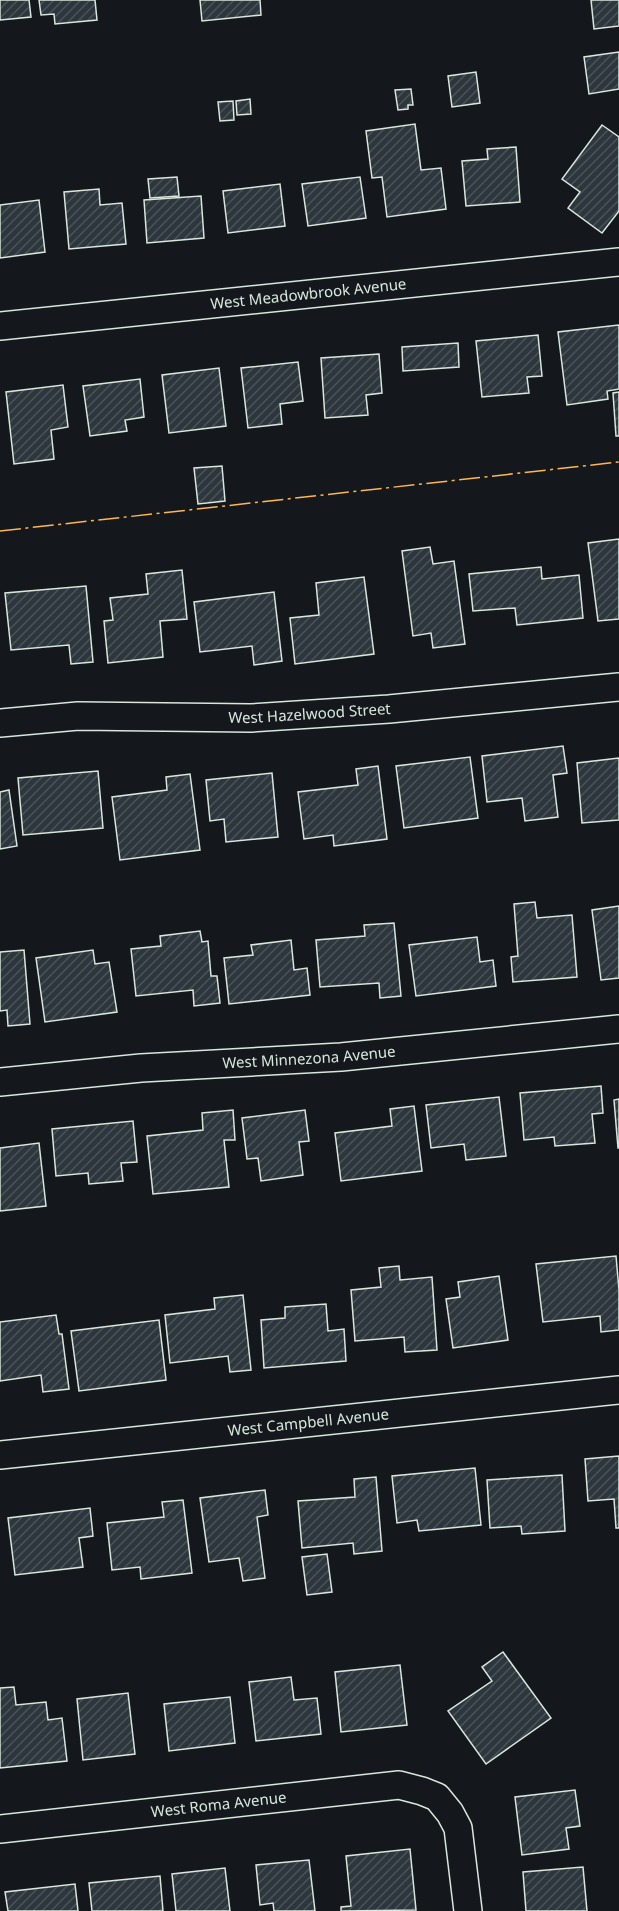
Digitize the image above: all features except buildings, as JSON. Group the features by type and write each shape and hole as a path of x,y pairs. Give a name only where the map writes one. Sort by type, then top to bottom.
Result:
{"street":[{"name":"West Meadowbrook Avenue","path":"0,326 619,262"},
{"name":"West Hazelwood Street","path":"0,723 78,716 251,718 389,709 619,687"},
{"name":"West Minnezona Avenue","path":"0,1082 141,1068 341,1057 619,1029"},
{"name":"West Campbell Avenue","path":"0,1455 619,1390"},
{"name":"West Roma Avenue","path":"0,1829 399,1785 437,1797 450,1813 458,1828 468,1911"}],"power":[{"path":"0,531 619,462"}]}
